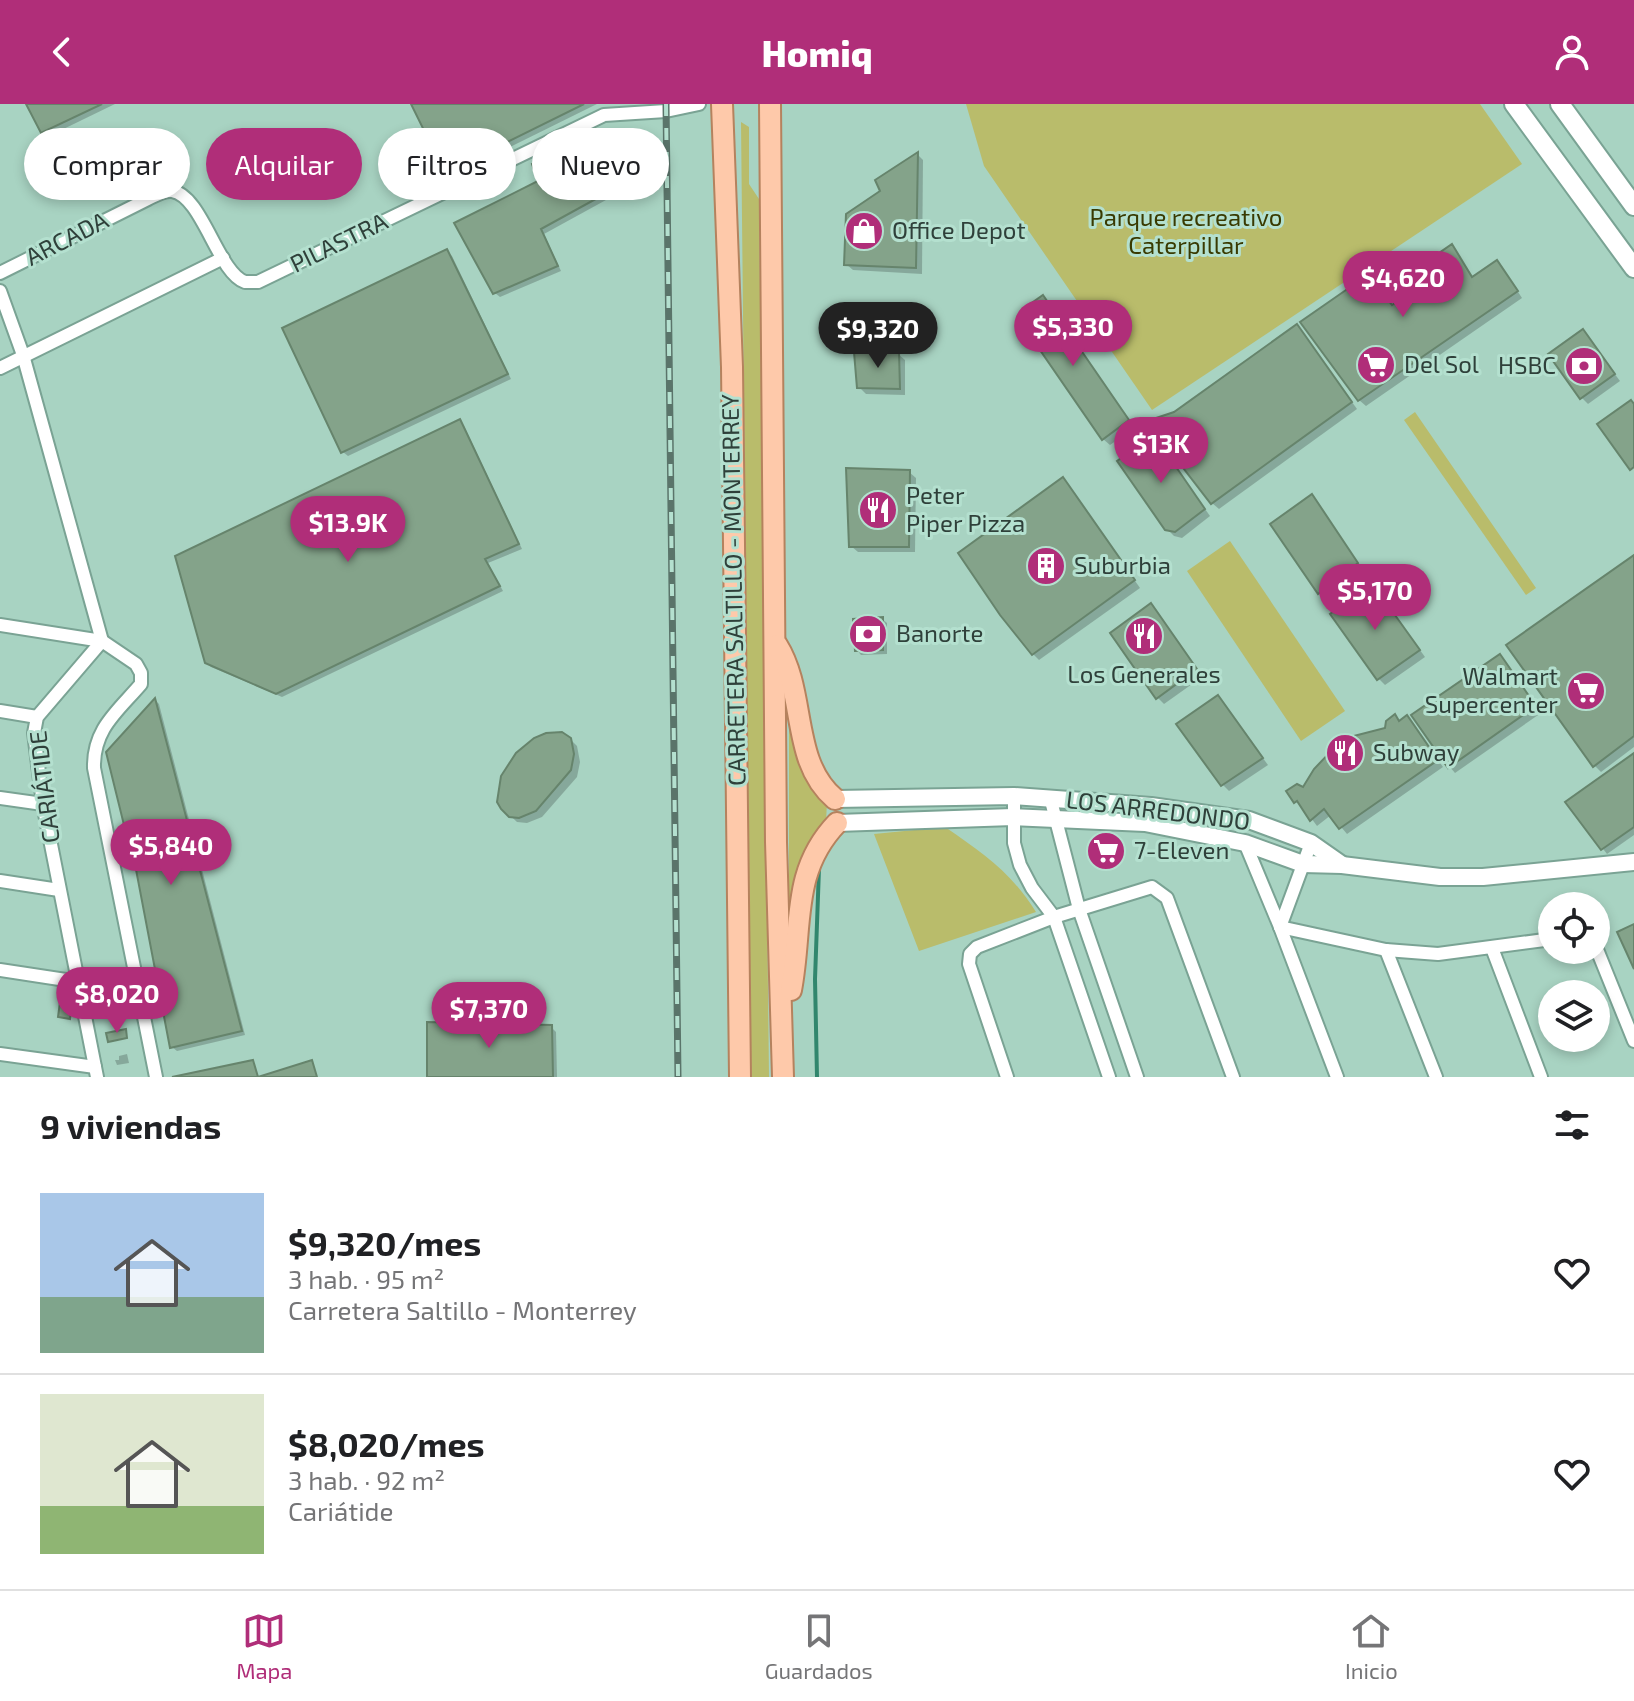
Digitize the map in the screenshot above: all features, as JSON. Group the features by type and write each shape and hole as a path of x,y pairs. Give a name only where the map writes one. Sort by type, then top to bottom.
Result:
{"main road":[{"name":"CARRETERA SALTILLO - MONTERREY","path":"722,104 732,367 740,1077"},
{"name":"CARRETERA SALTILLO - MONTERREY","path":"770,104 776,842 783,1077"},
{"path":"1514,104 1634,268"},
{"path":"1560,104 1634,206"},
{"path":"774,641 791,676 809,763 817,780 835,799"},
{"path":"783,1016 792,986 803,881 820,843 837,823"}],"street":[{"name":"PILASTRA","path":"223,258 238,277 246,282 258,282 604,115 666,111 699,104"},
{"name":"ARCADA","path":"0,273 164,192 179,193 191,204 223,258"},
{"path":"0,368 223,258"},
{"path":"0,291 23,355 102,641"},
{"path":"0,610 2,625 102,641 136,664 141,673 141,684 98,736 93,750 94,768 156,1077"},
{"name":"CARIÁTIDE","path":"96,1072 43,804 34,733 37,717 102,641"},
{"path":"0,711 37,717"},
{"path":"1014,796 1014,843 1020,865 1032,888 1054,917 1109,1077"},
{"name":"LOS ARREDONDO","path":"835,799 1014,796 1151,806 1249,820 1311,843 1342,865"},
{"path":"1050,797 1079,909 1137,1077"},
{"path":"0,798 43,804"},
{"name":"LOS ARREDONDO","path":"837,823 1013,817 1145,823 1245,843 1303,864 1342,865"},
{"path":"1245,843 1337,1077"},
{"path":"1280,927 1311,843"},
{"path":"1342,865 1440,877 1483,877 1634,862"},
{"path":"0,881 59,890"},
{"path":"1007,1077 969,964 970,954 977,947 1054,917 1145,887 1158,889 1167,898 1233,1077"},
{"path":"1280,927 1386,950 1438,954 1538,941"},
{"path":"1492,948 1541,1077"},
{"path":"1386,950 1436,1077"},
{"path":"1603,964 1634,1041"},
{"path":"0,970 79,982"},
{"path":"0,1054 96,1072"}],"green space":[{"name":"Parque recreativo Caterpillar","path":"966,104 1480,104 1522,164 1152,410 984,166"},
{"path":"741,122 749,127 749,184 759,199 769,1077 751,1077"},
{"path":"1415,412 1536,588 1526,595 1404,420"},
{"path":"1230,541 1345,711 1301,741 1187,571"},
{"path":"789,698 806,778 827,801 826,823 789,959"},
{"path":"945,827 1006,874 1036,912 919,951 874,834"}],"building":[{"path":"26,104 102,104 52,128 38,128"},
{"path":"411,104 584,104 516,138 516,128 423,128"},
{"path":"918,152 916,268 844,265 846,214 880,191 875,180"},
{"path":"532,184 532,200 594,200 541,229 558,266 493,294 454,223 500,200 516,200 516,192"},
{"path":"1452,244 1472,277 1497,260 1518,291 1358,401 1300,322 1369,274 1392,305 1419,286 1410,273"},
{"path":"447,249 508,374 341,453 282,328"},
{"path":"1043,295 1129,420 1102,440 1020,321 1023,309"},
{"path":"1297,324 1352,402 1211,504 1147,421 1174,412"},
{"path":"1583,329 1615,374 1580,399 1548,354"},
{"path":"854,352 899,352 900,389 857,388"},
{"path":"1631,400 1634,404 1634,467 1630,470 1597,424"},
{"path":"460,419 519,544 485,559 500,586 276,694 205,663 175,556"},
{"path":"1154,435 1205,509 1175,532 1165,530 1117,461"},
{"path":"846,468 910,470 909,547 849,547"},
{"name":"Suburbia","path":"1063,477 1135,580 1032,655 1000,615 958,553"},
{"path":"1312,494 1358,563 1318,594 1270,524"},
{"name":"Walmart Supercenter","path":"1634,555 1634,736 1593,767 1506,645"},
{"path":"1372,583 1420,650 1377,680 1330,614"},
{"path":"1151,603 1197,669 1156,699 1110,633"},
{"name":"Banorte","path":"883,617 883,650 855,651 853,619"},
{"path":"1500,654 1536,706 1448,768 1411,715"},
{"path":"1218,695 1263,758 1221,786 1176,724"},
{"path":"155,698 242,1031 170,1048 130,838 106,752"},
{"path":"1395,714 1399,721 1407,715 1438,760 1339,829 1324,809 1310,821 1286,791 1297,784 1303,787 1314,769 1337,745 1350,737 1385,728 1386,721"},
{"path":"562,732 571,738 574,754 571,770 536,811 519,818 509,817 497,802 501,776 516,753 534,738"},
{"path":"1634,753 1634,827 1601,850 1565,802"},
{"path":"1634,924 1634,969 1617,932"},
{"path":"60,1002 72,1004 70,1019 58,1017"},
{"path":"427,1022 552,1025 553,1077 427,1077"},
{"path":"126,1029 127,1038 108,1042 106,1033"},
{"path":"253,1060 258,1077 172,1077"},
{"path":"312,1060 317,1077 258,1077"}],"waterway":[{"path":"817,1077 815,979 819,868"}],"railway":[{"path":"666,104 678,1077"}],"place":[{"name":"Office Depot","path":"864,231"},
{"name":"Del Sol","path":"1376,365"},
{"name":"HSBC","path":"1584,366"},
{"name":"Peter Piper Pizza","path":"878,510"},
{"name":"Suburbia","path":"1046,566"},
{"name":"Banorte","path":"868,634"},
{"name":"Los Generales","path":"1144,636"},
{"name":"Walmart Supercenter","path":"1586,691"},
{"name":"Subway","path":"1345,753"},
{"name":"7-Eleven","path":"1106,851"}]}
